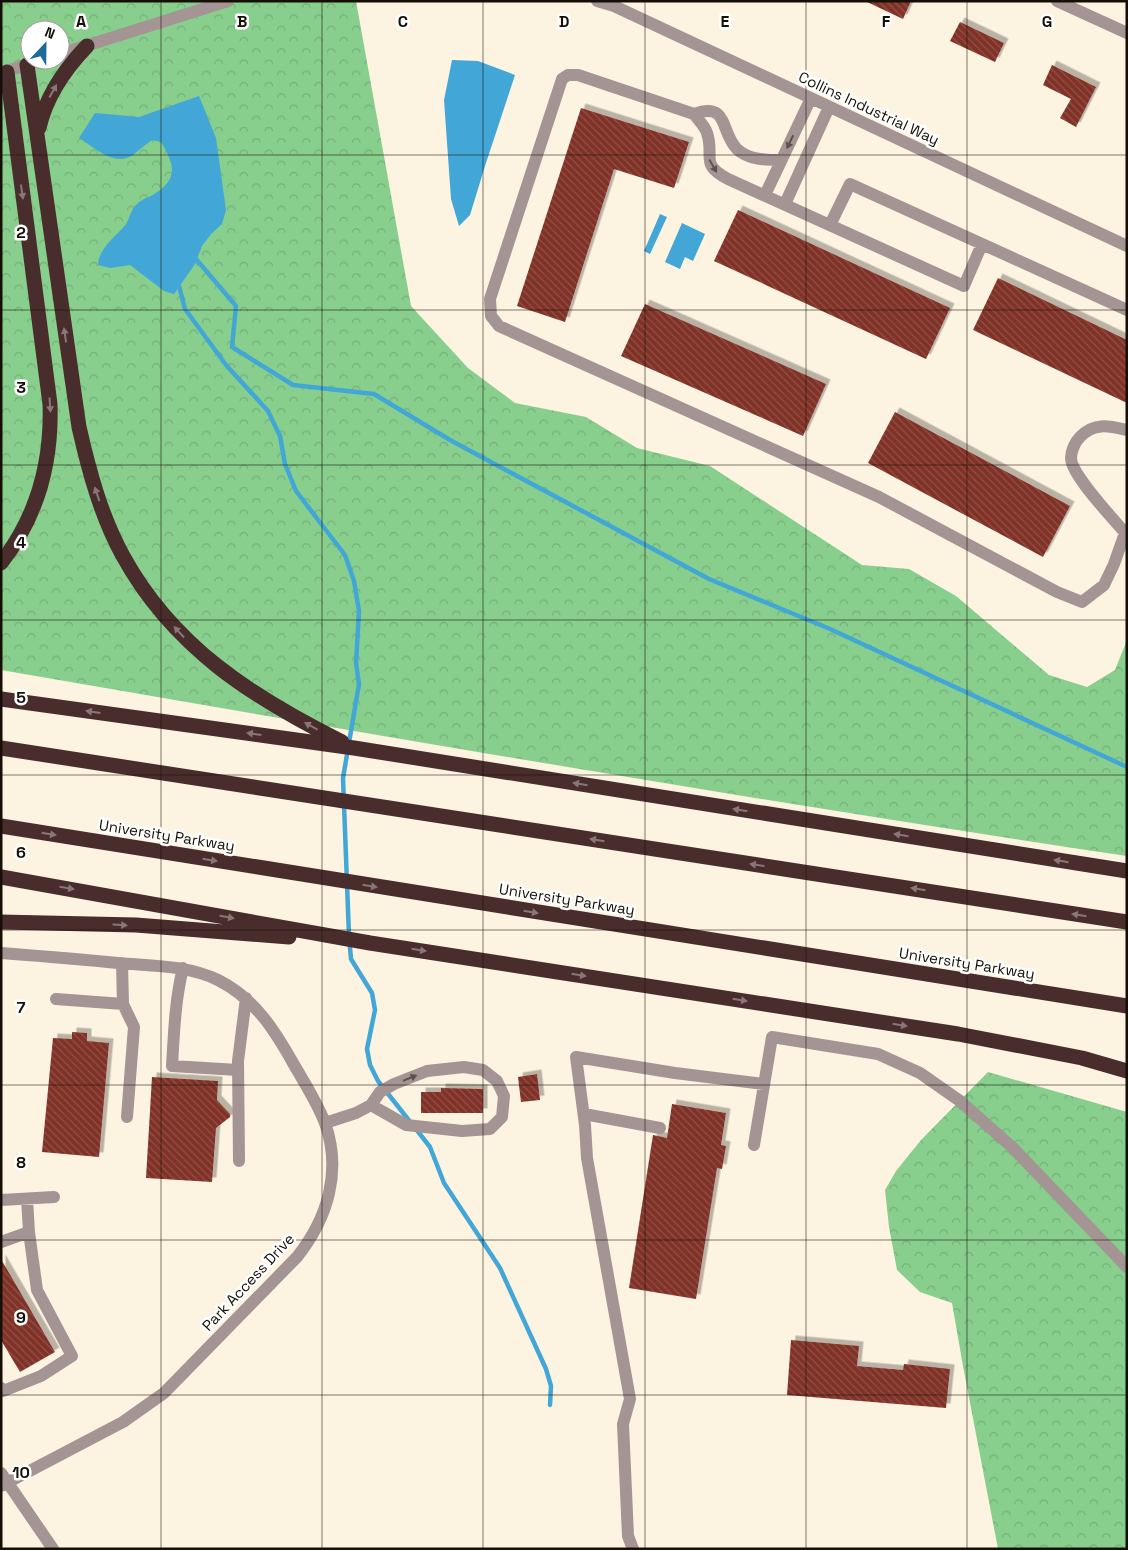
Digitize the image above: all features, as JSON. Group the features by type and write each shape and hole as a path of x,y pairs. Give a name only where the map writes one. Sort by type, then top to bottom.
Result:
{"highway":[{"path":"37,137 43,113 53,90 67,69 87,46"},
{"path":"28,70 78,427 94,487 103,512 123,555 142,586 166,617 190,644 219,669 253,693 282,710 354,748"},
{"path":"1,563 18,540 32,513 41,488 50,445 51,425 50,404 16,144 4,72"},
{"path":"1,129 16,144"},
{"path":"1,699 354,748 1127,871"},
{"path":"1,748 1127,922"},
{"name":"University Parkway","path":"1,826 1127,1006"},
{"path":"1,878 370,943 958,1034 1057,1053 1127,1071"},
{"path":"1,922 136,925 370,943"}],"street":[{"path":"70,51 228,1"},
{"name":"Collins Industrial Way","path":"597,1 614,6 1127,246"},
{"path":"1057,1 1127,33"},
{"path":"4,72 20,67"},
{"path":"982,244 964,286 718,174 711,166 707,131 694,114 578,75 568,75 562,80 490,298 491,316 499,326 880,498 1057,592 1082,602 1104,585 1125,533 1076,474 1071,458 1075,442 1084,432 1104,425 1127,430"},
{"path":"764,195 810,98"},
{"path":"784,204 829,107"},
{"path":"694,114 706,110 716,113 724,121 730,138 737,149 750,157 781,160"},
{"path":"709,148 730,138"},
{"path":"830,225 850,184 1127,310"},
{"name":"Park Access Drive","path":"1,953 184,968 218,980 246,998 276,1032 325,1123 332,1156 330,1195 326,1208 313,1234 297,1257 164,1393 123,1422 3,1480"},
{"path":"122,963 123,1004 134,1027 127,1117"},
{"path":"184,968 175,1022 172,1066 238,1070"},
{"path":"239,1161 238,1070 242,1020 246,998"},
{"path":"56,999 123,1004"},
{"path":"754,1145 772,1037 878,1054 920,1074 960,1101 1012,1146 1127,1267"},
{"path":"633,1549 628,1536 623,1424 630,1399 587,1158 584,1114 576,1057 675,1073 764,1084"},
{"path":"325,1123 356,1113 371,1105 380,1092 394,1084 427,1071 464,1067 483,1070 497,1081 504,1096 502,1117 490,1129 462,1131 406,1125 371,1105"},
{"path":"584,1114 660,1128"},
{"path":"1,1200 54,1197"},
{"path":"1,1388 3,1391 41,1376 72,1356 37,1290 29,1232 28,1198"},
{"path":"1,1242 29,1232"},
{"path":"3,1480 54,1549"}],"green space":[{"path":"1,1 356,1 411,306 468,368 515,403 586,417 637,448 710,466 862,565 909,569 956,596 1049,675 1087,687 1115,670 1127,640 1127,856 704,790 1,670"},
{"path":"988,1072 1127,1112 1127,1549 998,1549 952,1303 920,1292 897,1270 889,1227 885,1190 896,1171 921,1140"}],"water":[{"path":"452,60 478,61 515,75 470,215 459,226 451,199 444,100"},
{"path":"199,96 216,138 226,210 222,224 202,246 195,264 174,294 164,291 130,265 110,268 98,265 101,253 126,224 135,206 160,190 170,178 172,166 161,142 152,140 133,155 119,159 105,155 79,138 95,113 139,117"},
{"path":"660,214 667,217 650,254 644,251"},
{"path":"682,223 705,234 693,261 685,257 680,269 665,262"}],"building":[{"path":"865,1 911,1 903,19"},
{"path":"960,22 1004,43 995,62 950,41"},
{"path":"1052,65 1096,87 1076,127 1060,118 1071,99 1043,85"},
{"path":"581,108 689,142 674,188 614,169 565,322 517,306"},
{"path":"738,210 950,308 926,359 714,261"},
{"path":"998,278 1127,340 1127,403 973,330"},
{"path":"645,304 826,384 803,436 621,356"},
{"path":"895,412 1070,506 1043,557 868,463"},
{"path":"72,1032 87,1033 87,1041 109,1043 99,1157 42,1152 53,1038 72,1039"},
{"path":"537,1074 540,1100 521,1102 518,1077"},
{"path":"152,1077 218,1081 217,1100 230,1114 230,1117 216,1128 212,1182 146,1178"},
{"path":"441,1088 483,1089 483,1113 421,1113 421,1092 441,1092"},
{"path":"672,1104 726,1113 721,1145 726,1146 722,1169 717,1168 696,1299 629,1288 653,1135 667,1138"},
{"path":"1,1259 55,1352 20,1372 1,1340"},
{"path":"791,1340 859,1346 857,1366 903,1370 904,1364 950,1369 946,1408 787,1395"}],"waterway":[{"path":"196,259 236,306 232,347 293,385 374,394 450,440 709,579 830,629 1127,767"},
{"path":"179,286 185,309 226,365 268,411 280,436 285,464 296,491 345,555 354,581 359,611 356,663 359,684 343,778 351,959 372,993 375,1010 367,1049 370,1065 378,1081 411,1123"},
{"path":"416,1129 430,1147 444,1183 500,1268 546,1369 551,1386 550,1405"}]}
